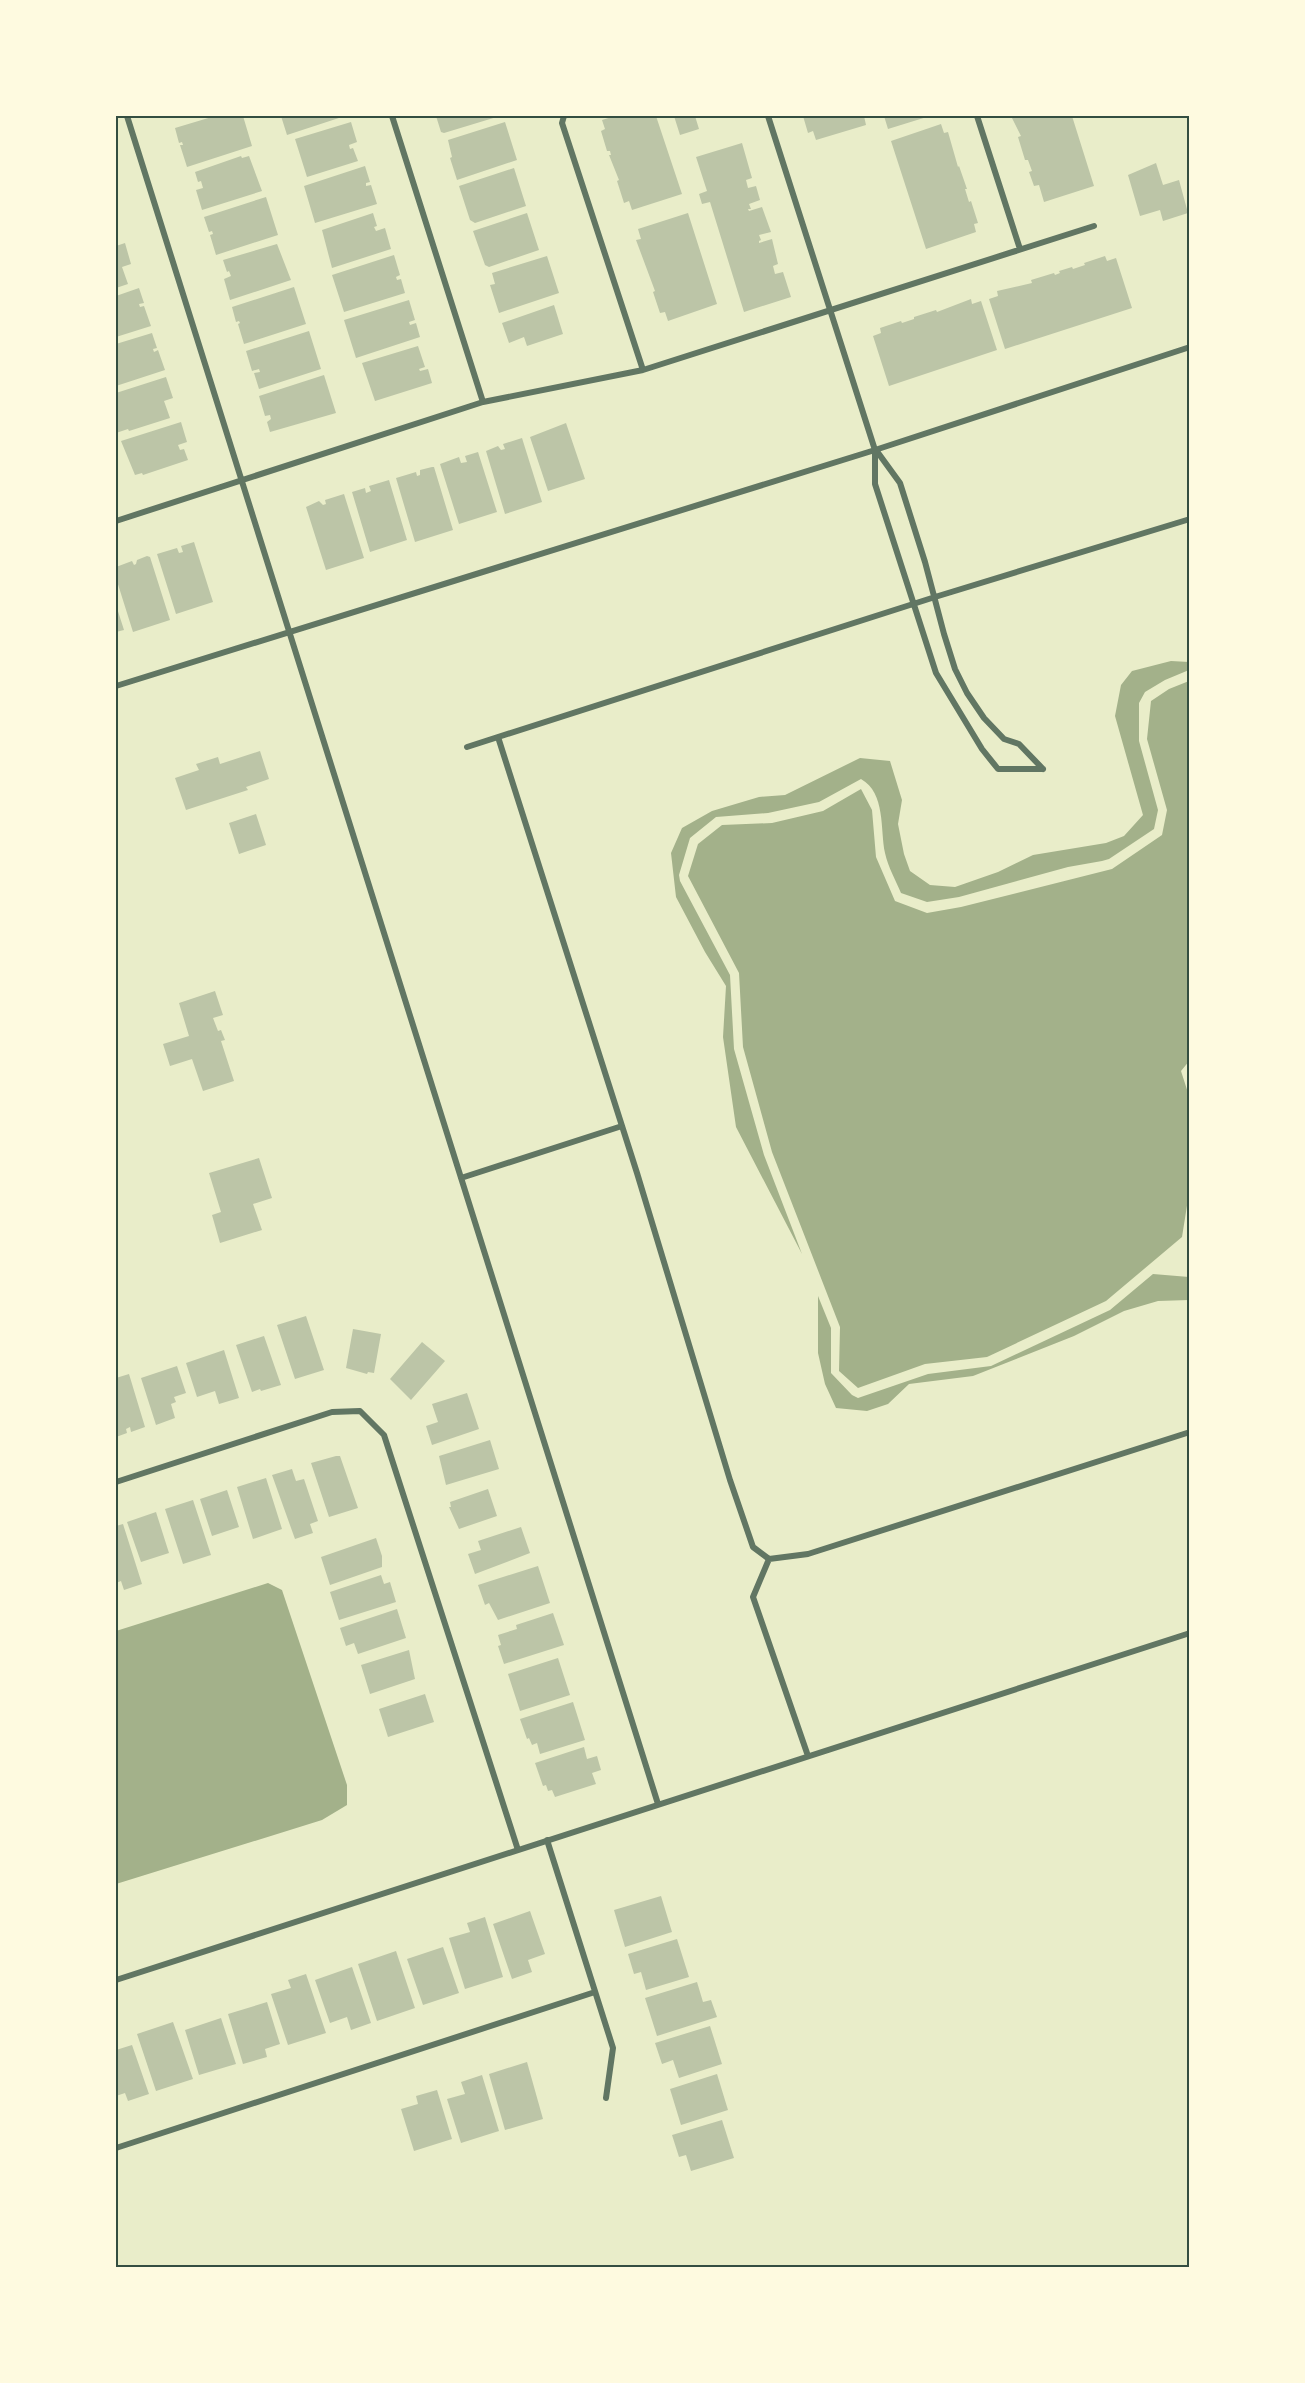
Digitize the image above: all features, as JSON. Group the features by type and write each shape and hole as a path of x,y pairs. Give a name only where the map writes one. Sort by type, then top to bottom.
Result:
{"street":[{"path":"127,116 658,1804"},
{"path":"392,116 483,402"},
{"path":"564,116 562,123 575,167 643,370"},
{"path":"768,116 875,450 876,484 912,605 936,673 982,749 999,769 1043,769 1019,744 1004,739 984,718 967,693 955,669 900,483 875,450"},
{"path":"977,116 1020,249"},
{"path":"116,521 483,402 643,370 1094,226"},
{"path":"116,686 875,450 1190,347"},
{"path":"467,747 935,597 1190,519"},
{"path":"498,737 753,1548 769,1559 808,1554 1190,1432"},
{"path":"461,1178 622,1126"},
{"path":"116,1482 332,1412 360,1411 384,1435 518,1850"},
{"path":"769,1559 753,1598 808,1756"},
{"path":"116,1980 1190,1633"},
{"path":"547,1840 613,2048 606,2098"},
{"path":"116,2148 595,1992"}],"shaded area":[{"path":"1171,661 1189,662 1189,670 1145,692 1139,703 1139,741 1158,810 1154,829 1109,859 1068,867 959,897 927,902 901,893 885,853 875,793 861,779 819,802 768,813 716,817 690,838 679,875 680,881 730,975 734,1049 764,1155 802,1254 736,1127 723,1037 726,986 676,897 671,853 682,828 712,811 759,797 785,795 860,758 890,761 902,800 898,824 904,854 910,871 930,885 955,887 998,872 1033,855 1106,843 1124,836 1143,815 1115,716 1121,685 1132,671"},
{"path":"1189,681 1190,1060 1181,1071 1190,1099 1189,1193 1182,1237 1106,1301 987,1357 925,1364 858,1388 839,1371 840,1327 772,1152 743,1047 739,973 688,876 698,844 722,825 772,823 823,811 861,789 872,810 876,857 895,901 927,913 961,907 1112,869 1162,835 1167,810 1147,739 1151,701 1169,689"},
{"path":"1153,1274 1189,1277 1189,1300 1158,1301 1124,1311 1074,1336 973,1376 909,1384 888,1404 867,1411 836,1408 825,1384 818,1353 818,1296 831,1328 831,1373 852,1395 858,1398 928,1374 991,1366 1110,1310"},
{"path":"268,1583 282,1590 347,1785 347,1805 322,1820 116,1884 116,1631"}],"building":[{"path":"215,116 243,116 252,146 187,167 180,145 183,145 182,142 179,143 175,128"},
{"path":"281,116 345,116 287,135"},
{"path":"436,116 500,116 444,133 441,132"},
{"path":"615,116 656,116 682,194 632,210 629,201 624,203 617,181 619,180 609,155 611,155 610,151 607,151 601,131 605,129 602,120"},
{"path":"674,116 695,116 699,129 680,135"},
{"path":"803,116 864,116 866,125 816,140 813,131 808,133"},
{"path":"884,116 930,116 888,129"},
{"path":"1011,116 1072,116 1094,186 1044,202 1039,185 1034,186 1029,172 1032,171 1028,160 1025,160 1018,137 1021,136"},
{"path":"351,122 357,142 349,145 350,149 353,148 358,161 307,177 295,139"},
{"path":"505,122 517,160 457,180 450,158 452,157 448,140"},
{"path":"941,124 944,133 948,132 967,189 965,189 969,202 971,201 978,223 974,224 976,232 926,249 891,141"},
{"path":"742,143 752,178 746,180 748,188 756,186 760,200 749,204 751,209 748,209 749,211 762,207 771,232 759,235 761,240 759,243 772,239 778,264 773,266 775,274 783,272 791,297 744,312 710,202 702,204 699,194 707,191 696,157"},
{"path":"241,156 242,158 249,156 262,191 202,210 196,190 203,188 195,172"},
{"path":"1156,163 1163,185 1179,180 1188,213 1163,221 1160,210 1140,216 1128,175"},
{"path":"365,166 370,182 366,183 366,186 371,185 377,204 315,223 304,186"},
{"path":"514,168 526,206 475,223 470,220 459,186"},
{"path":"266,197 278,235 216,255 210,235 213,234 212,231 209,232 204,217"},
{"path":"373,213 377,226 374,227 376,231 385,228 391,249 332,268 322,230"},
{"path":"527,213 539,250 489,267 485,265 473,231"},
{"path":"688,213 717,304 668,321 665,312 660,313 653,292 655,291 636,240 641,239 638,229"},
{"path":"125,243 131,264 122,267 128,284 116,288 116,246"},
{"path":"277,244 291,280 230,300 224,279 231,276 223,260"},
{"path":"394,255 400,275 396,277 397,280 401,279 405,293 344,312 332,275"},
{"path":"547,256 559,293 499,313 490,285 495,284 492,273"},
{"path":"1105,256 1107,261 1116,258 1132,308 1005,349 989,299 998,296 997,291 1032,283 1031,280 1054,273 1055,275 1060,273 1059,271 1072,267 1073,269"},
{"path":"294,287 306,324 244,344 238,324 240,323 236,322 232,307"},
{"path":"139,288 144,303 139,304 140,307 144,306 151,326 116,337 116,296"},
{"path":"971,299 972,304 981,301 997,350 889,386 873,336 881,333 880,328 901,321 902,323 936,310 937,312"},
{"path":"409,300 415,320 409,322 410,325 416,323 420,337 356,358 344,320"},
{"path":"554,305 563,334 527,346 524,337 509,343 502,323"},
{"path":"309,331 321,369 259,389 254,373 260,372 259,369 252,371 246,351"},
{"path":"152,333 157,348 153,349 154,352 158,350 165,370 116,386 116,344"},
{"path":"418,346 425,367 419,369 420,371 428,369 432,383 375,401 362,363"},
{"path":"324,375 336,413 270,432 267,422 271,419 270,415 265,416 259,396"},
{"path":"166,377 173,398 164,401 170,418 116,433 116,393"},
{"path":"181,422 187,442 178,445 180,450 184,449 188,460 143,475 142,473 135,475 121,441"},
{"path":"566,423 585,479 548,491 530,437"},
{"path":"522,438 542,502 505,514 486,451 498,446 501,450 505,449 503,444"},
{"path":"478,452 497,512 459,524 440,464 459,457 461,463 467,462 465,456"},
{"path":"434,467 453,530 415,542 396,478 416,472 417,476 420,475 420,470"},
{"path":"389,480 407,540 370,552 352,492 365,488 366,493 371,491 369,486"},
{"path":"344,494 364,558 326,570 306,507 319,501 323,505 326,504 325,500"},
{"path":"194,542 213,602 176,614 157,554 177,548 179,553 183,552 181,546"},
{"path":"150,557 170,620 133,632 116,578 116,567 132,561 134,565 137,560"},
{"path":"116,605 124,630 116,632"},
{"path":"260,751 269,779 246,787 248,790 186,810 175,778 199,770 196,764 218,757 220,764"},
{"path":"256,814 266,845 239,854 229,823"},
{"path":"215,991 223,1015 213,1018 218,1031 221,1030 225,1040 221,1041 234,1081 203,1091 192,1059 170,1066 163,1044 189,1036 179,1003"},
{"path":"259,1158 272,1198 253,1204 262,1230 220,1243 212,1215 221,1212 209,1173"},
{"path":"306,1316 324,1370 295,1379 277,1325"},
{"path":"353,1329 381,1334 374,1373 368,1372 367,1374 346,1368"},
{"path":"264,1336 281,1385 252,1392 236,1345"},
{"path":"422,1342 445,1361 411,1400 390,1379"},
{"path":"224,1350 239,1398 219,1404 215,1391 197,1397 186,1363"},
{"path":"177,1366 186,1393 174,1397 176,1402 171,1404 175,1418 156,1425 141,1378"},
{"path":"129,1374 145,1427 131,1432 130,1427 126,1429 127,1433 116,1437 116,1378"},
{"path":"467,1393 479,1429 432,1445 426,1426 438,1422 432,1404"},
{"path":"490,1440 499,1469 446,1485 439,1456"},
{"path":"340,1456 358,1508 329,1517 311,1463"},
{"path":"292,1469 296,1481 304,1479 318,1521 310,1524 313,1533 295,1539 272,1475"},
{"path":"266,1478 282,1529 253,1539 237,1487"},
{"path":"488,1489 497,1516 459,1529 449,1507 451,1507 450,1502"},
{"path":"227,1490 239,1527 212,1536 200,1499"},
{"path":"193,1500 211,1555 183,1564 165,1509"},
{"path":"156,1512 169,1553 141,1562 127,1522"},
{"path":"123,1524 142,1584 124,1590 121,1581 116,1583 116,1526"},
{"path":"521,1527 530,1553 475,1574 468,1554 481,1550 478,1541"},
{"path":"376,1538 382,1556 382,1567 330,1585 321,1557"},
{"path":"538,1566 550,1603 498,1620 489,1603 485,1605 478,1585"},
{"path":"381,1575 384,1584 390,1582 396,1602 339,1620 330,1592"},
{"path":"397,1609 406,1638 358,1654 354,1643 346,1646 340,1628"},
{"path":"553,1613 564,1645 504,1664 498,1646 501,1645 498,1635 517,1629 516,1625"},
{"path":"409,1650 415,1679 370,1694 361,1665"},
{"path":"558,1658 570,1695 520,1711 508,1674"},
{"path":"425,1694 434,1722 388,1737 379,1709"},
{"path":"573,1702 585,1740 540,1754 537,1743 532,1745 529,1738 527,1739 520,1719"},
{"path":"584,1747 587,1759 597,1756 601,1770 592,1773 596,1784 555,1797 552,1790 548,1791 546,1785 543,1786 535,1763"},
{"path":"661,1896 672,1932 625,1947 614,1910"},
{"path":"530,1911 545,1954 528,1960 532,1972 512,1979 493,1924"},
{"path":"485,1917 503,1977 465,1989 449,1938 470,1932 467,1923"},
{"path":"677,1939 689,1977 646,1990 641,1972 634,1974 628,1954"},
{"path":"443,1947 459,1993 423,2005 407,1959"},
{"path":"396,1951 415,2008 377,2021 358,1964"},
{"path":"352,1967 371,2023 351,2030 347,2017 330,2023 315,1980"},
{"path":"306,1974 326,2033 288,2045 271,1994 291,1988 288,1980"},
{"path":"697,1982 703,2002 711,2000 717,2017 657,2036 645,1998"},
{"path":"267,2002 280,2044 265,2049 267,2057 243,2064 228,2014"},
{"path":"221,2018 236,2064 199,2075 185,2030"},
{"path":"173,2022 193,2079 156,2091 137,2034"},
{"path":"710,2026 722,2064 679,2078 673,2060 662,2064 655,2043"},
{"path":"132,2045 149,2094 128,2101 125,2093 116,2096 116,2050"},
{"path":"527,2062 543,2119 505,2130 489,2074"},
{"path":"717,2074 728,2110 681,2125 670,2089"},
{"path":"482,2075 499,2131 461,2143 447,2099 465,2094 461,2082"},
{"path":"437,2090 452,2139 414,2151 401,2109 418,2104 416,2096"},
{"path":"722,2120 734,2158 691,2171 686,2155 679,2157 672,2135"}]}
